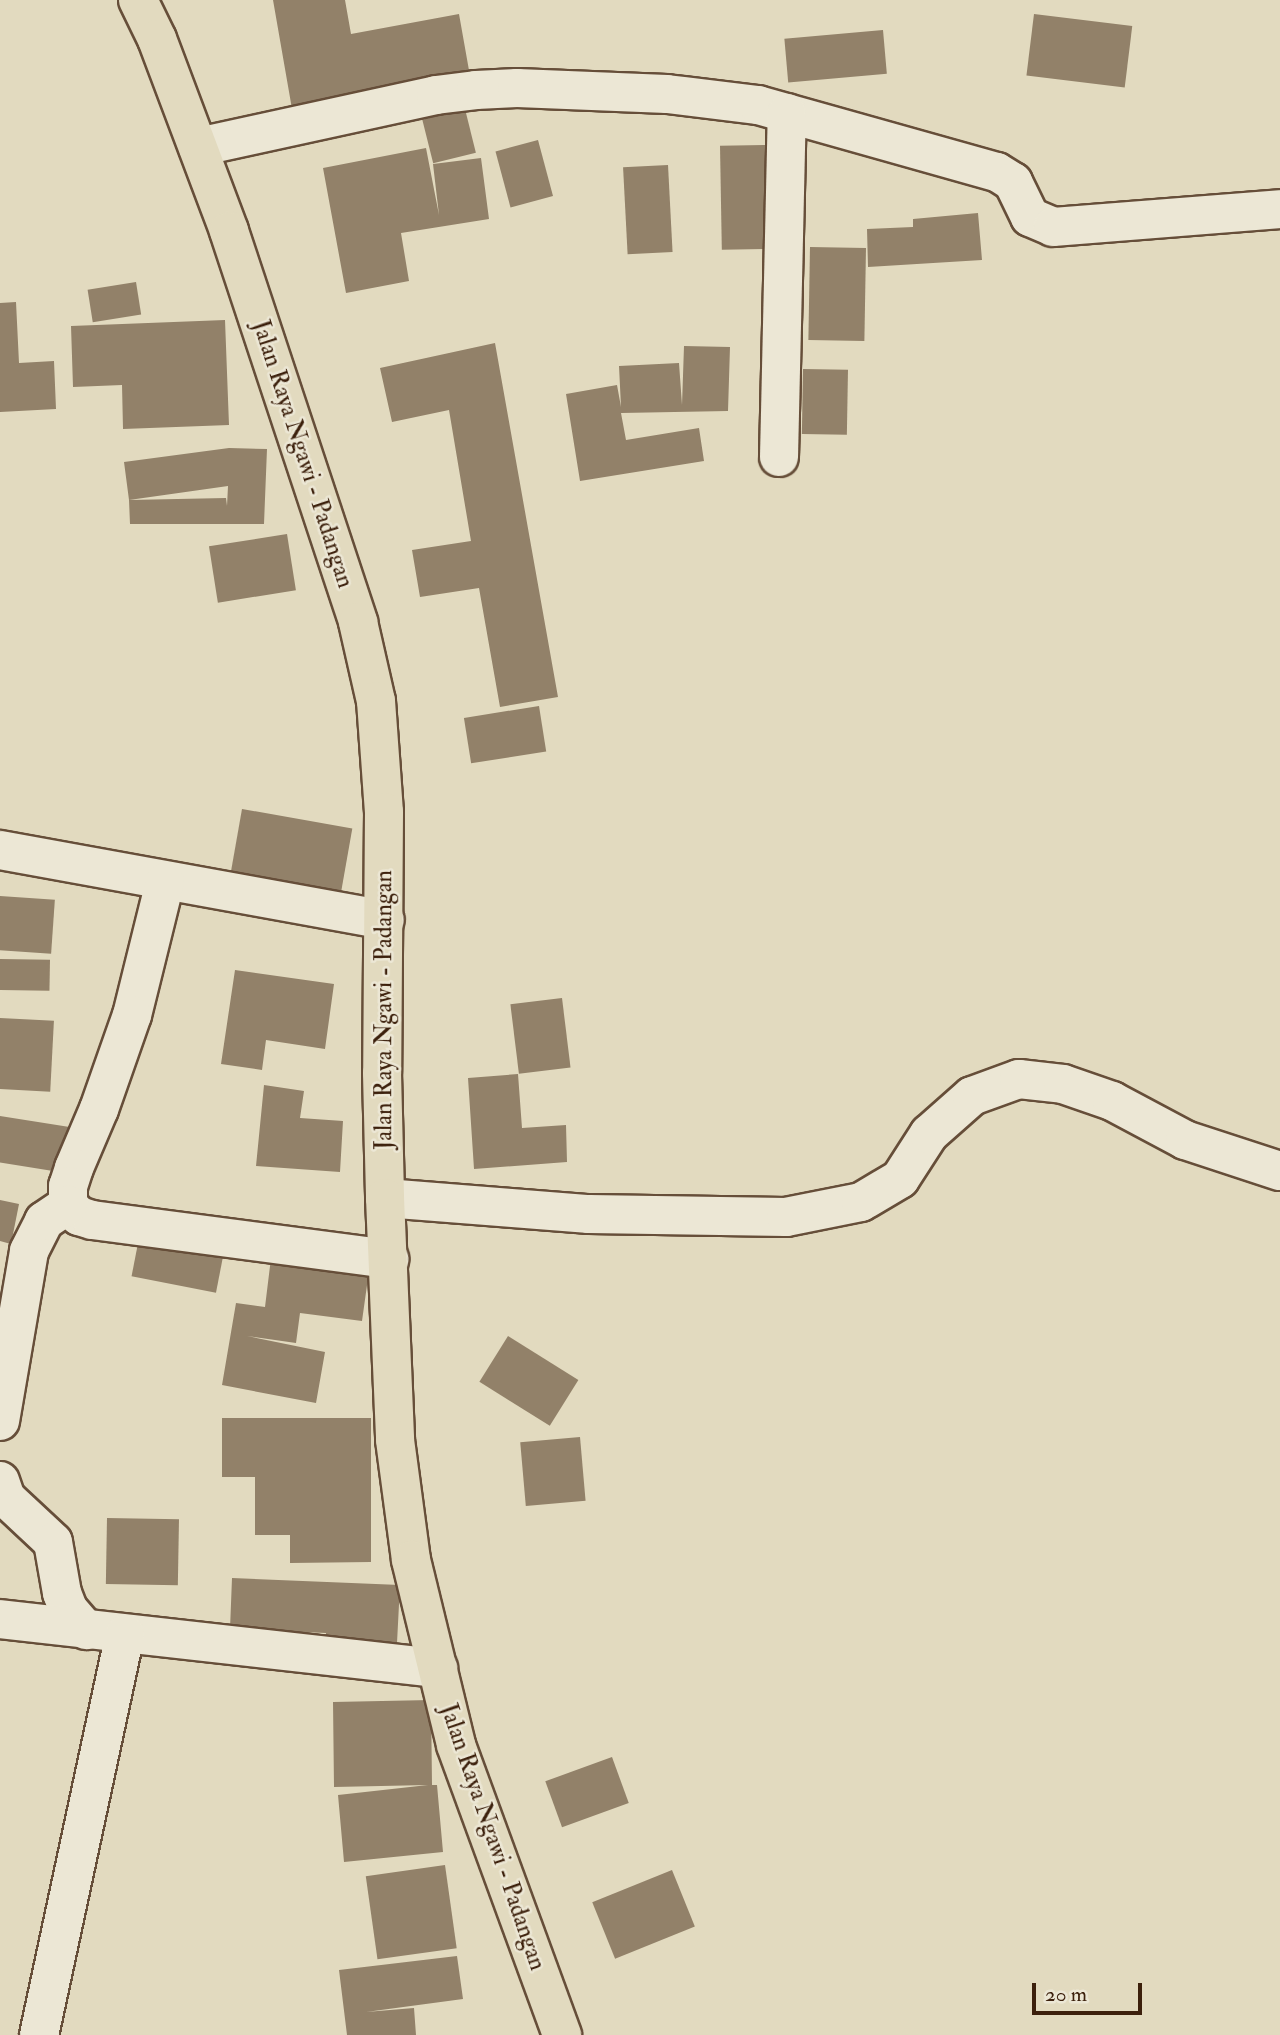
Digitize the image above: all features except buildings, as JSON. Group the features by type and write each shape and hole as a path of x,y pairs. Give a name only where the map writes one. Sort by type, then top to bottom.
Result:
{"highway":[{"name":"Jalan Raya Ngawi - Padangan","path":"138,0 157,39 229,231 358,622 376,701 384,812 382,1073 385,1198 396,1440 411,1560 456,1745 562,2035"}],"street":[{"path":"198,147 436,95 517,88 720,98 788,113 997,172 1013,182 1030,217 1053,227 1280,209"},
{"path":"779,457 788,113"},
{"path":"0,850 385,920"},
{"path":"165,882 132,1015 99,1109 74,1168 68,1186 68,1205 79,1216 92,1220 389,1259"},
{"path":"385,1198 589,1214 786,1217 861,1202 880,1191 900,1179 929,1135 972,1096 1019,1079 1063,1084 1112,1101 1185,1140 1280,1171"},
{"path":"0,1421 29,1251 44,1221 68,1205"},
{"path":"0,1480 6,1498 53,1542 62,1593 68,1609 86,1630"},
{"path":"0,1619 438,1668"},
{"path":"39,2035 125,1634"}]}
